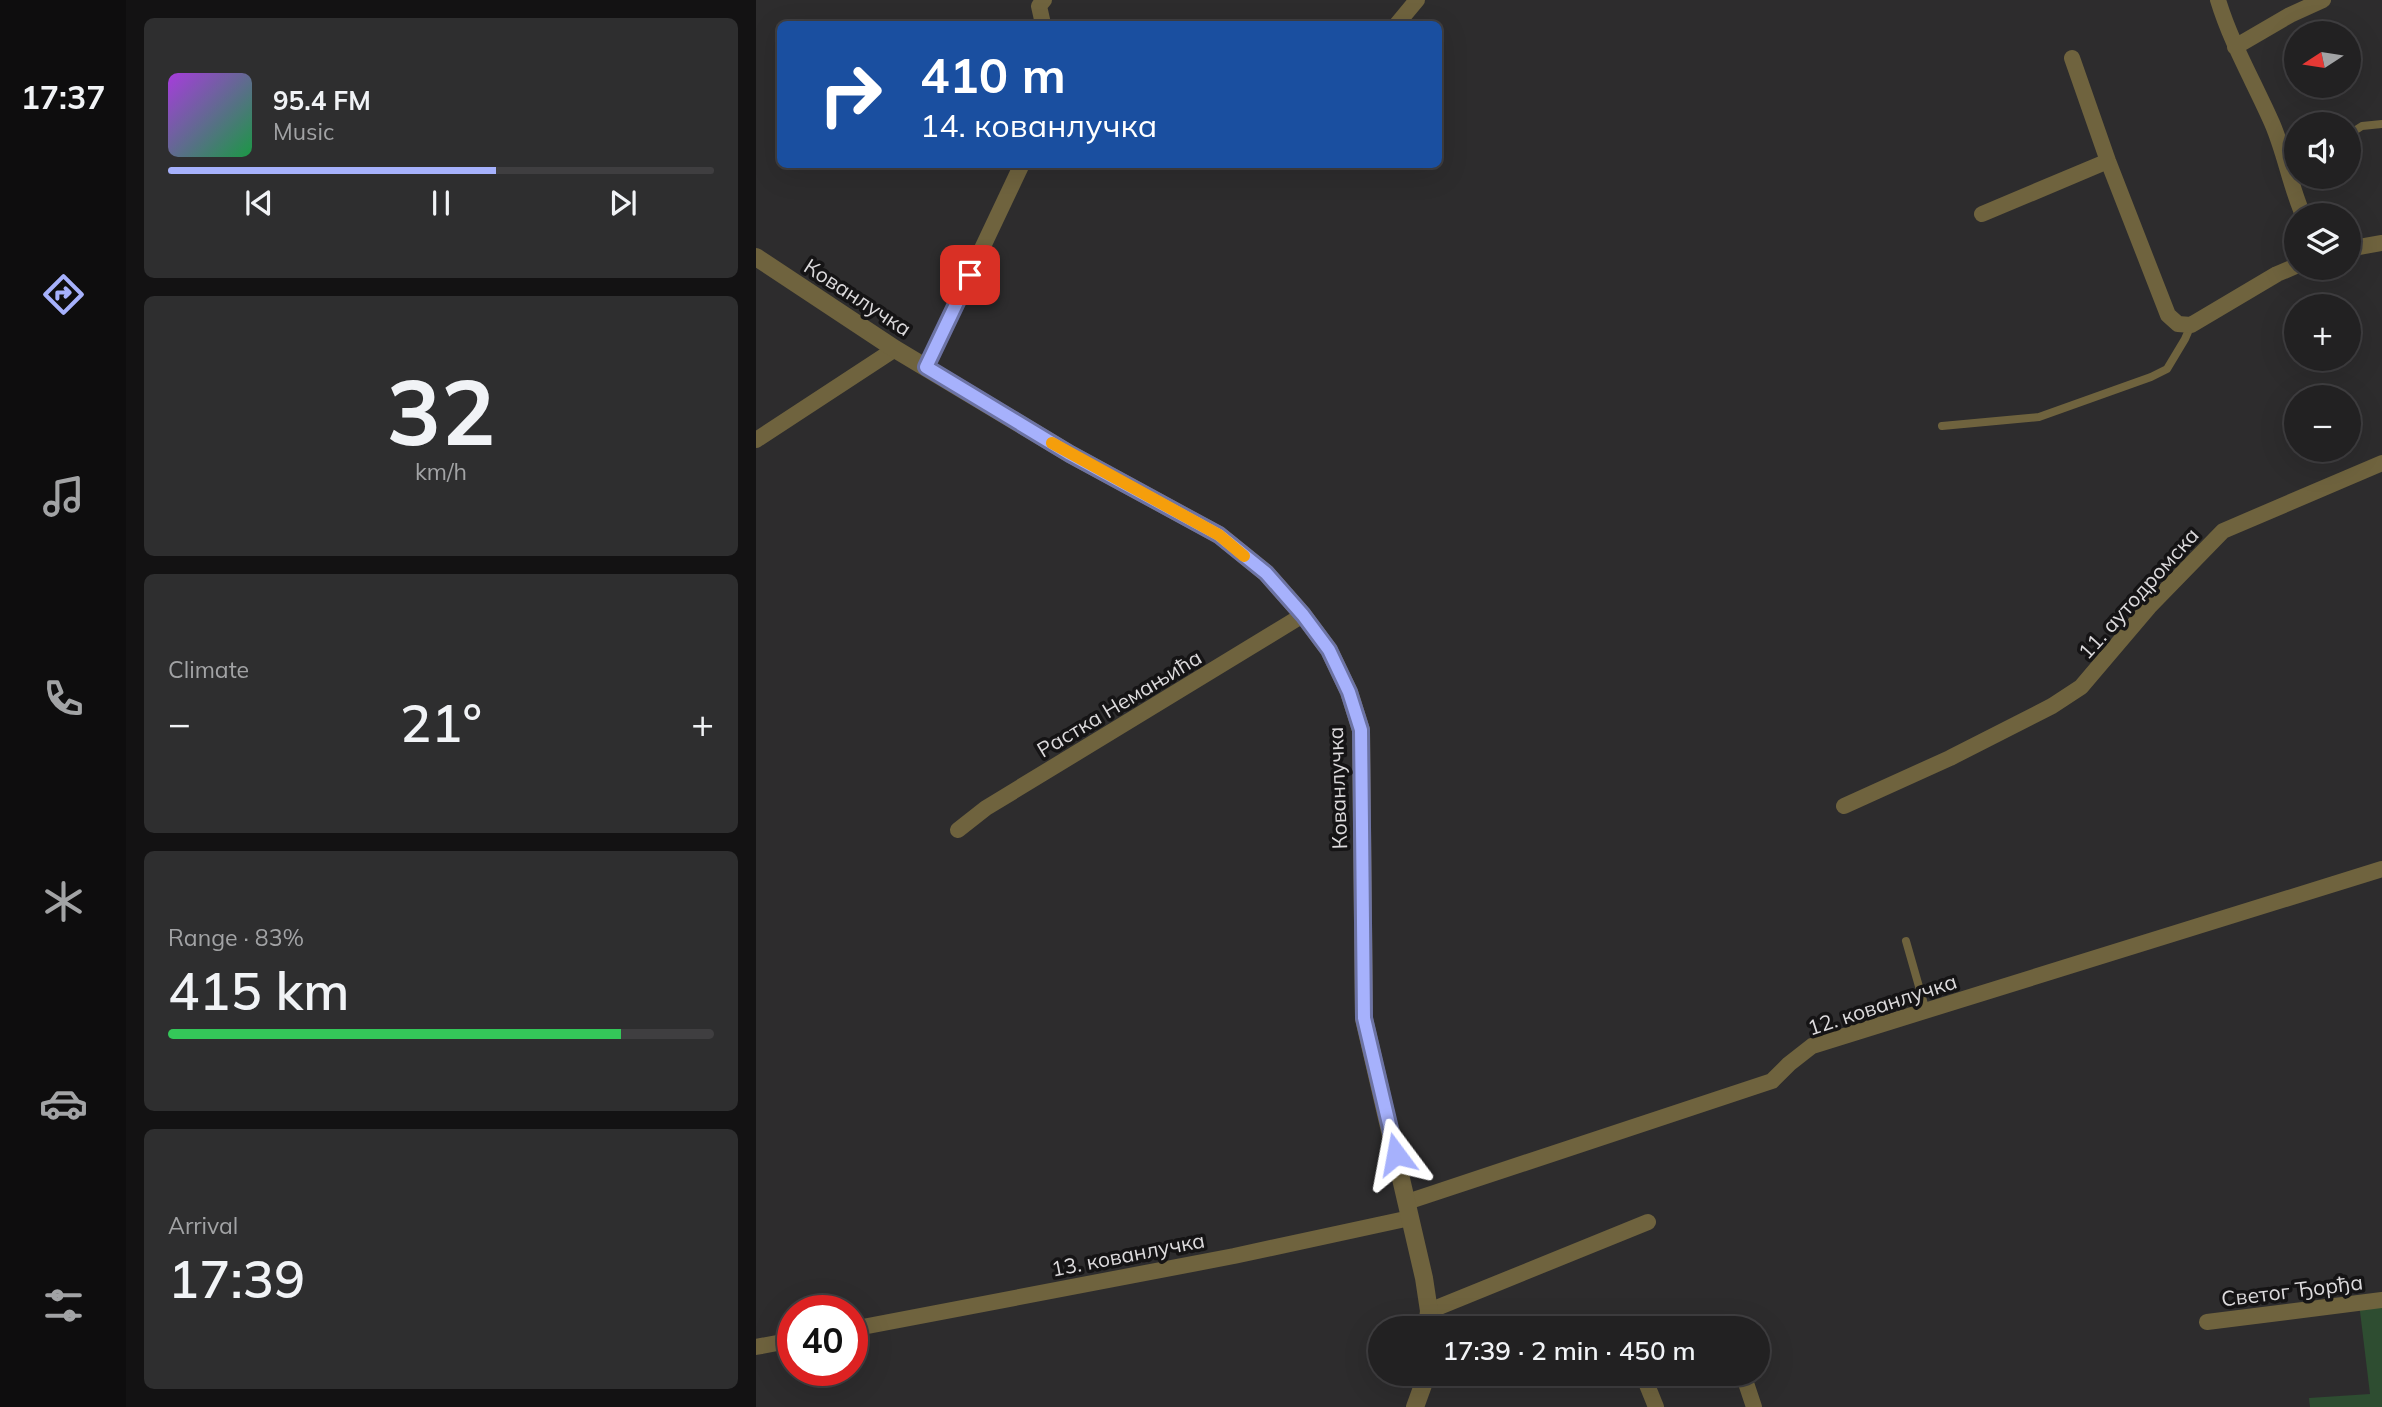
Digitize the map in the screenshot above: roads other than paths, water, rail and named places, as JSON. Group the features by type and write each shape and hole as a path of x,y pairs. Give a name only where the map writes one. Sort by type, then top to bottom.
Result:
{"street":[{"path":"1042,21 1039,6 1044,0"},
{"path":"1400,21 1417,0"},
{"path":"2218,0 2235,47 2284,139"},
{"path":"2235,47 2290,15 2323,0"},
{"path":"2072,58 2108,161 2168,315 2178,324 2191,325 2284,271"},
{"path":"1982,214 2108,161"},
{"path":"926,367 1020,168"},
{"path":"2361,247 2382,243"},
{"name":"Кованлучка","path":"756,257 895,349 1070,454 1219,535 1266,573 1329,650 1349,692 1361,730 1364,1018 1424,1278 1428,1316"},
{"path":"756,440 895,349"},
{"name":"11. аутодромска","path":"1844,806 1950,758 2052,706 2081,687 2149,607 2223,531 2382,463"},
{"name":"Растка Немањића","path":"958,830 986,808 1303,615"},
{"name":"12. кованлучка","path":"1409,1210 1772,1081 1812,1046 2382,869"},
{"name":"13. кованлучка","path":"868,1326 1234,1256 1409,1210"},
{"path":"1437,1316 1647,1222"},
{"name":"Светог Ђорђа","path":"2207,1322 2382,1300"},
{"path":"756,1347 777,1343"},
{"path":"1415,1407 1423,1386"},
{"path":"1647,1386 1656,1407"},
{"path":"1746,1386 1754,1407"}],"lane":[{"path":"2361,127 2382,124"},
{"path":"1942,426 2039,417 2151,377 2167,369 2191,325"},
{"path":"1906,941 1926,1011"}]}
